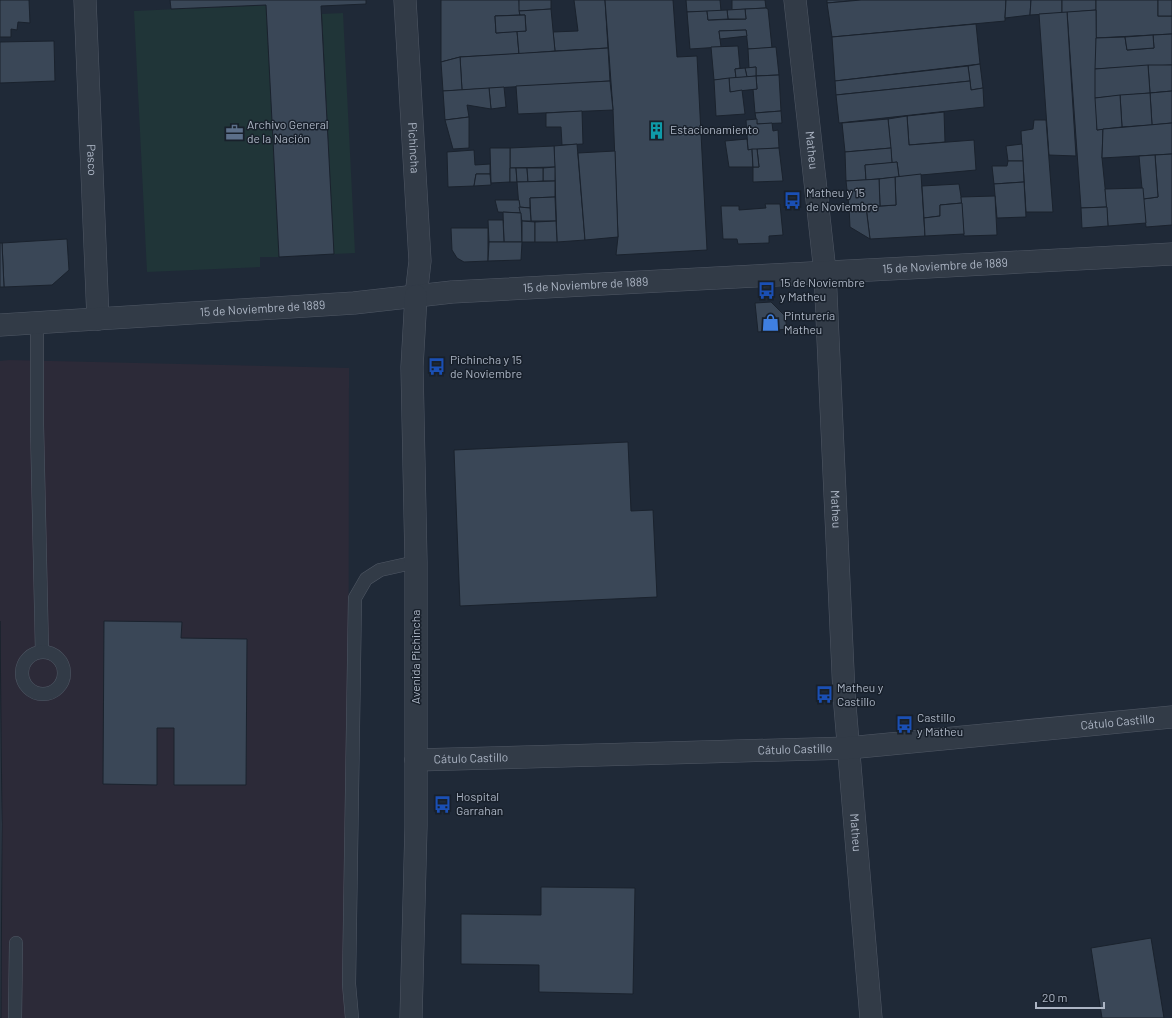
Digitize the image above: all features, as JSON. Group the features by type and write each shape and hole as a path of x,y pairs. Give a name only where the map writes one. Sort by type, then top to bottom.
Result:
{"street":[{"name":"Pasco","path":"85,0 98,319"},
{"name":"Pichincha","path":"405,0 420,261 416,296"},
{"name":"Matheu","path":"795,0 825,272 848,748 871,1018"},
{"name":"15 de Noviembre de 1889","path":"0,325 354,303 452,292 1172,254"},
{"name":"Avenida Pichincha","path":"411,1018 416,826 416,562 412,367 416,296"},
{"name":"Cátulo Castillo","path":"416,760 848,748 1172,717"}],"lane":[{"path":"37,323 37,425 42,652"},
{"path":"352,1018 349,984 350,841 355,598 366,579 380,570 416,562"},
{"path":"15,1018 16,943"}],"shaded area":[{"path":"0,361 349,368 348,1018 0,1018"}],"green space":[{"path":"266,5 279,257 260,257 260,267 147,272 134,11"},
{"path":"343,13 355,253 334,254 322,14"}],"building":[{"path":"0,0 29,0 30,23 18,22 17,30 11,29 11,37 0,37"},
{"path":"170,0 366,0 366,4 321,6 334,254 279,257 266,5 171,9"},
{"path":"441,0 519,0 520,15 495,16 496,33 517,31 519,54 460,57 441,62"},
{"path":"519,0 551,0 551,9 519,11"},
{"path":"574,0 605,0 608,48 555,51 553,32 578,31"},
{"name":"Estacionamiento","path":"605,0 673,0 677,57 697,56 707,250 616,255 618,237 613,110"},
{"path":"686,0 720,0 721,11 687,12"},
{"path":"732,0 765,0 766,8 732,10"},
{"path":"827,0 861,0 827,3"},
{"path":"861,0 1006,0 1005,21 832,37 827,3"},
{"path":"1006,0 1031,0 1030,15 1005,18"},
{"path":"1031,0 1062,0 1062,13 1030,15"},
{"path":"1062,0 1096,0 1096,10 1062,13"},
{"path":"1096,0 1158,0 1158,16 1172,16 1172,34 1096,38"},
{"path":"1158,0 1172,0 1172,16 1158,16"},
{"path":"551,9 555,51 519,54 517,31 526,31 525,15 520,15 519,11"},
{"path":"745,9 768,9 772,48 748,49 746,30 719,31 721,47 690,49 687,12 707,11 708,20 746,19"},
{"path":"745,9 746,19 728,19 727,10"},
{"path":"727,10 728,19 708,20 707,11"},
{"path":"1096,10 1097,130 1103,129 1102,158 1107,207 1081,208 1067,12"},
{"path":"1067,12 1076,156 1049,155 1039,14"},
{"path":"525,15 526,31 496,33 495,16"},
{"path":"976,24 980,64 835,81 832,37"},
{"path":"746,30 747,36 720,39 719,31"},
{"path":"1172,34 1172,65 1095,69 1096,38 1125,37 1127,50 1154,48 1153,35"},
{"path":"1153,35 1154,48 1127,50 1125,37"},
{"path":"54,41 55,81 0,83 0,42"},
{"path":"738,46 740,68 735,69 736,78 714,80 711,47"},
{"path":"776,47 779,75 756,76 756,67 749,68 748,49"},
{"path":"608,48 610,81 462,90 460,57"},
{"path":"460,57 462,90 443,91 441,62"},
{"path":"980,64 983,88 971,90 968,66"},
{"path":"1148,65 1172,65 1172,91 1150,93"},
{"path":"1148,65 1150,93 1095,98 1095,69"},
{"path":"968,66 970,81 836,95 835,81"},
{"path":"756,67 756,76 747,77 745,68"},
{"path":"745,68 747,77 736,78 735,69"},
{"path":"779,75 781,111 755,113 753,89 757,89 756,76"},
{"path":"756,76 757,89 730,92 729,78"},
{"path":"729,78 730,92 742,90 745,114 716,116 714,80"},
{"path":"610,81 613,110 518,114 516,86"},
{"path":"970,81 971,90 983,88 984,107 839,123 836,95"},
{"path":"504,87 506,107 491,109 489,88"},
{"path":"489,88 491,109 467,105 469,117 445,120 443,91"},
{"path":"1172,91 1172,123 1152,125 1150,93"},
{"path":"1150,93 1152,125 1122,127 1120,95"},
{"path":"1120,95 1122,127 1097,130 1095,98"},
{"path":"582,111 583,144 562,145 561,127 546,127 546,113"},
{"path":"781,111 782,123 757,124 755,113"},
{"path":"944,112 945,142 909,145 907,116"},
{"path":"907,116 909,145 974,140 976,170 899,177 897,162 892,163 888,119"},
{"path":"469,117 469,148 453,149 445,120"},
{"path":"757,119 757,124 772,123 773,131 778,130 779,148 748,150 746,120"},
{"path":"888,119 891,148 845,152 842,123"},
{"path":"1034,120 1046,120 1053,212 1026,212 1021,131 1033,129"},
{"path":"1172,123 1172,154 1102,158 1103,129"},
{"path":"747,139 748,150 752,149 753,167 729,167 725,141"},
{"path":"577,144 585,240 557,242 554,146"},
{"path":"1022,144 1023,161 1008,161 1006,146"},
{"path":"554,146 555,167 510,168 510,148"},
{"path":"490,148 510,148 510,182 491,183"},
{"path":"779,148 783,181 753,182 753,167 759,167 757,149"},
{"path":"891,148 892,163 865,165 866,180 846,181 845,152"},
{"path":"752,149 757,149 759,167 753,167"},
{"path":"474,150 475,165 490,164 490,174 476,174 474,186 448,187 447,152"},
{"path":"615,151 618,237 585,240 578,153"},
{"path":"1172,154 1172,225 1146,227 1143,199 1158,197 1155,155"},
{"path":"1155,155 1158,197 1143,199 1139,156"},
{"path":"1008,161 1023,161 1024,182 994,184 992,166 1007,166"},
{"path":"897,162 899,177 866,180 865,165"},
{"path":"555,167 555,181 543,181 543,168"},
{"path":"510,168 516,168 517,182 510,182"},
{"path":"516,168 527,168 528,182 517,182"},
{"path":"527,168 543,168 543,181 528,182"},
{"path":"476,174 490,174 491,185 474,186"},
{"path":"921,174 925,236 870,239 866,207 896,205 895,177"},
{"path":"895,177 896,205 880,206 879,179"},
{"path":"879,179 880,206 849,207 846,181"},
{"path":"555,181 555,197 530,198 530,208 519,207 517,182"},
{"path":"1024,182 1026,217 997,218 994,184"},
{"path":"959,184 962,203 940,205 940,216 924,218 922,186"},
{"path":"1143,188 1146,223 1108,226 1105,189"},
{"path":"995,196 997,235 964,236 961,197"},
{"path":"555,197 556,221 531,221 530,198"},
{"path":"495,200 519,200 521,213 498,212"},
{"path":"962,203 964,234 925,236 924,218 940,216 940,205"},
{"path":"765,204 780,204 783,235 769,236 769,243 738,244 737,239 723,239 721,206 739,206 739,210 766,208"},
{"path":"519,207 530,208 531,221 522,221"},
{"path":"849,207 866,207 870,239 850,227"},
{"path":"1107,207 1108,226 1082,228 1081,208"},
{"path":"503,212 521,213 522,242 504,242"},
{"path":"488,220 503,220 504,242 489,242"},
{"path":"522,221 535,222 535,242 522,242"},
{"path":"556,221 557,242 535,242 535,222"},
{"path":"451,228 488,228 488,261 464,262 457,258 452,250"},
{"path":"67,239 69,270 52,285 4,287 2,243"},
{"path":"489,242 522,242 521,260 488,261"},
{"path":"0,243 2,243 4,287 0,287"},
{"name":"Pinturería Matheu","path":"771,302 785,316 787,329 758,332 755,303"},
{"path":"628,442 631,511 653,510 657,597 460,606 454,450"},
{"path":"0,621 2,824 1,1018 0,1018"},
{"path":"104,621 182,622 181,638 247,639 246,785 174,785 174,728 157,728 157,785 103,784"},
{"path":"541,887 635,888 633,994 539,992 539,965 461,964 461,914 541,915"},
{"path":"1151,938 1164,1018 1102,1018 1091,948"}],"place":[{"name":"Estacionamiento","path":"657,130"},
{"name":"Archivo General de la Nación","path":"234,132"},
{"name":"Matheu y 15 de Noviembre","path":"793,200"},
{"name":"15 de Noviembre y Matheu","path":"767,290"},
{"name":"Pinturería Matheu","path":"771,323"},
{"name":"Pichincha y 15 de Noviembre","path":"437,367"},
{"name":"Matheu y Castillo","path":"824,695"},
{"name":"Castillo y Matheu","path":"904,725"},
{"name":"Hospital Garrahan","path":"443,804"}]}
